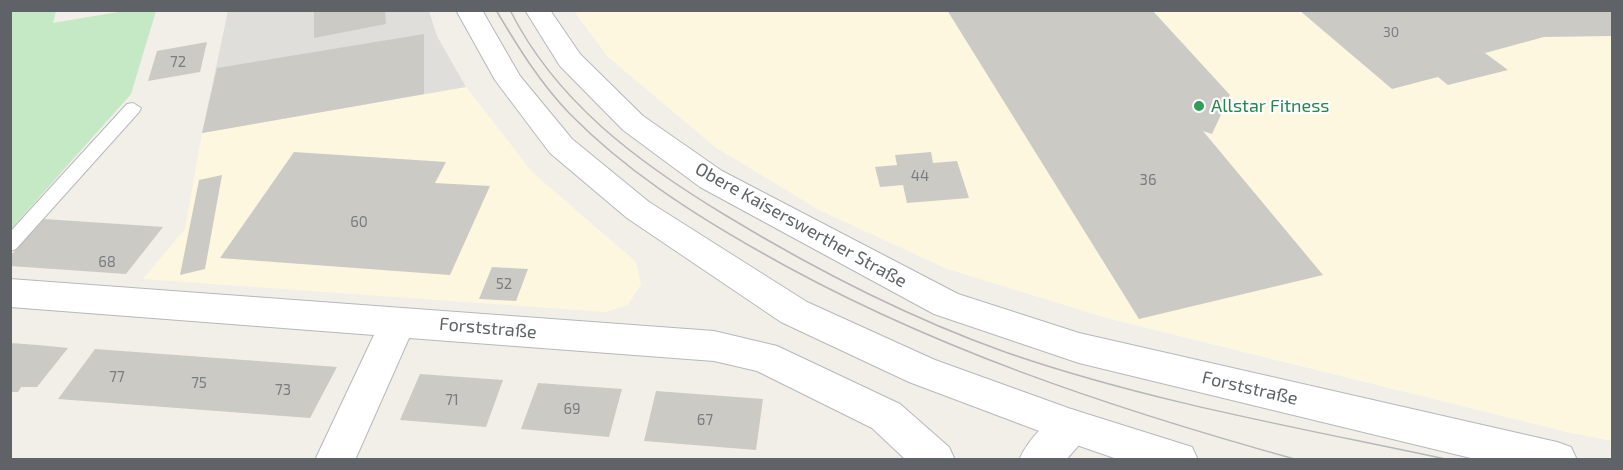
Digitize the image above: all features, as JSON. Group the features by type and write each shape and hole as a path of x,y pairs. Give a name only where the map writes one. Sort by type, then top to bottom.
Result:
{"street":[{"path":"469,10 509,80 561,146 638,210 794,312 922,371 1071,426 1178,459"},
{"name":"Obere Kaiserswerther Straße","path":"537,10 570,60 633,123 711,179 946,304"},
{"name":"Forststraße","path":"10,293 714,346 764,357 886,416 935,459"},
{"name":"Forststraße","path":"946,304 1079,348 1557,459"},
{"path":"335,459 399,321"},
{"path":"1039,459 1071,426"}],"lane":[{"path":"10,244 133,108"}],"shaded area":[{"path":"228,11 429,11 437,36 466,87 202,133"},
{"path":"574,11 1612,11 1612,441 1571,433 1110,319 947,269 819,210 715,147 608,57"},
{"path":"466,87 532,172 636,262 641,284 628,305 606,312 143,279 185,229 202,133"}],"green space":[{"path":"11,10 56,11 53,23 124,11 156,11 131,94 11,229"}],"building":[{"path":"314,10 385,10 386,24 314,38"},
{"path":"947,10 1152,10 1230,95 1212,134 1203,131 1323,275 1139,319"},
{"path":"1299,10 1612,10 1612,36 1544,37 1485,53 1508,70 1448,85 1438,77 1392,89"},
{"path":"424,34 424,94 202,133 217,68"},
{"path":"207,42 200,72 148,81 157,51"},
{"path":"294,152 446,162 435,183 490,186 450,275 220,258"},
{"path":"931,152 933,163 957,161 969,198 907,203 903,185 880,187 875,167 897,165 895,155"},
{"path":"222,175 205,269 180,275 199,180"},
{"path":"44,219 163,227 126,274 10,266 10,256"},
{"path":"492,267 528,269 516,301 479,299"},
{"path":"10,343 68,348 37,387 21,387 18,392 10,392"},
{"path":"95,349 337,367 310,418 58,399"},
{"path":"420,374 503,380 486,427 400,420"},
{"path":"538,383 622,389 609,437 521,429"},
{"path":"656,391 763,399 756,450 644,441"}],"tram line":[{"path":"496,10 539,77 559,102 591,134 659,188 757,250 821,285 887,316 1021,372 1158,419 1298,460"},
{"path":"510,10 529,43 551,74 602,128 631,152 693,195 759,235 897,308 968,338 1059,370 1226,413 1450,460"}],"place":[{"name":"Allstar Fitness","path":"1199,106"}]}
